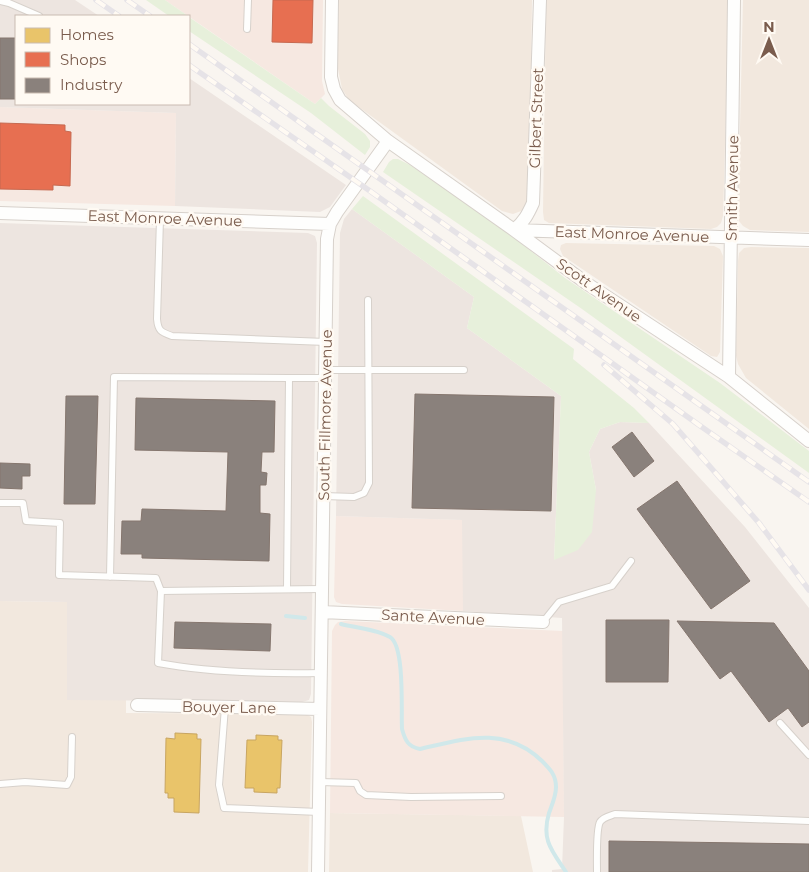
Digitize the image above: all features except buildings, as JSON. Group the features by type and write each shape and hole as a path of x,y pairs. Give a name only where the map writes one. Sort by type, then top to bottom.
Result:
{"street":[{"path":"332,0 331,78 334,89 340,100 388,142"},
{"name":"Gilbert Street","path":"514,230 522,224 533,203 540,0"},
{"name":"Smith Avenue","path":"729,377 734,0"},
{"name":"South Fillmore Avenue","path":"318,872 327,239 330,224 337,212 388,142"},
{"name":"Scott Avenue","path":"388,142 586,283 729,377 809,441"},
{"name":"East Monroe Avenue","path":"0,213 330,224"},
{"name":"East Monroe Avenue","path":"514,230 809,240"},
{"name":"Sante Avenue","path":"322,612 543,622"},
{"name":"Bouyer Lane","path":"137,705 320,709"}],"lane":[{"path":"247,28 248,0"},
{"path":"0,1 37,15"},
{"path":"160,218 157,319 158,327 162,333 172,336 326,342"},
{"path":"324,496 354,496 364,493 369,483 368,300"},
{"path":"110,577 114,377 289,378 369,370 464,370"},
{"path":"287,590 289,378"},
{"path":"0,503 23,504 26,521 60,523 59,575 156,578 161,591 158,663 186,668 270,674 321,673"},
{"path":"543,622 559,602 612,586 631,561"},
{"path":"161,591 323,589"},
{"path":"225,707 219,785 224,808 319,812"},
{"path":"780,723 809,755"},
{"path":"0,784 25,782 67,785 71,777 72,738"},
{"path":"320,782 356,784 360,791 366,795 411,797 501,796"},
{"path":"597,872 598,830 600,822 606,817 615,814 809,821"}],"shaded area":[{"path":"0,0 75,0 98,15 15,15 15,105 190,105 190,79 346,185 330,207 320,212 175,206 176,113 0,107"},
{"path":"165,0 323,0 322,81 325,94 315,104 190,17 190,15 187,15"},
{"path":"339,0 532,0 529,196 527,205 521,211 513,214 502,211 349,100 342,89 337,64"},
{"path":"546,0 729,0 723,216 721,223 717,227 711,229 549,223 544,220"},
{"path":"743,0 809,0 809,232 750,230 739,221"},
{"path":"0,107 176,113 175,206 0,201"},
{"path":"352,209 474,297 467,328 561,396 554,560 596,490 589,452 600,429 620,422 649,423 745,527 809,608 809,872 552,872 552,870 562,869 564,817 562,618 463,611 462,520 336,516 340,233 344,219"},
{"path":"0,223 308,233 315,236 317,243 311,694 309,700 302,702 67,700 67,602 0,601"},
{"path":"566,243 714,246 720,249 723,256 720,352 717,357 711,356 563,256 560,249 561,245"},
{"path":"744,248 809,248 809,429 746,378 738,364 736,356 738,261 739,253"},
{"path":"336,516 463,520 463,611 342,604 336,602 334,597"},
{"path":"0,601 67,602 68,699 126,700 126,713 306,714 311,717 308,872 0,872"},
{"path":"338,622 563,631 564,817 330,813 332,631"},
{"path":"330,813 521,816 533,872 329,872"}],"green space":[{"path":"146,0 165,0 187,15 168,15"},
{"path":"190,18 315,104 321,98 365,134 370,141 370,147 365,155 311,113 190,32"},
{"path":"393,159 398,159 410,165 503,229 565,278 720,383 809,451 809,473 582,309 383,172"},
{"path":"363,196 574,349 573,359 634,408 649,423 620,422 600,429 589,452 596,490 592,532 578,550 554,560 561,396 467,328 474,297 352,209"}],"waterway":[{"path":"286,616 305,618"},
{"path":"341,624 379,632 390,637 395,643 400,665 402,729 410,745 420,749 468,739 499,739 514,743 528,750 548,767 554,776 556,787 555,797 547,822 547,838 552,851 566,872"}],"railway":[{"path":"96,0 118,15"},
{"path":"127,0 149,15"},
{"path":"190,45 809,482"},
{"path":"190,66 809,502"},
{"path":"604,365 673,424 759,523 809,590"}]}
